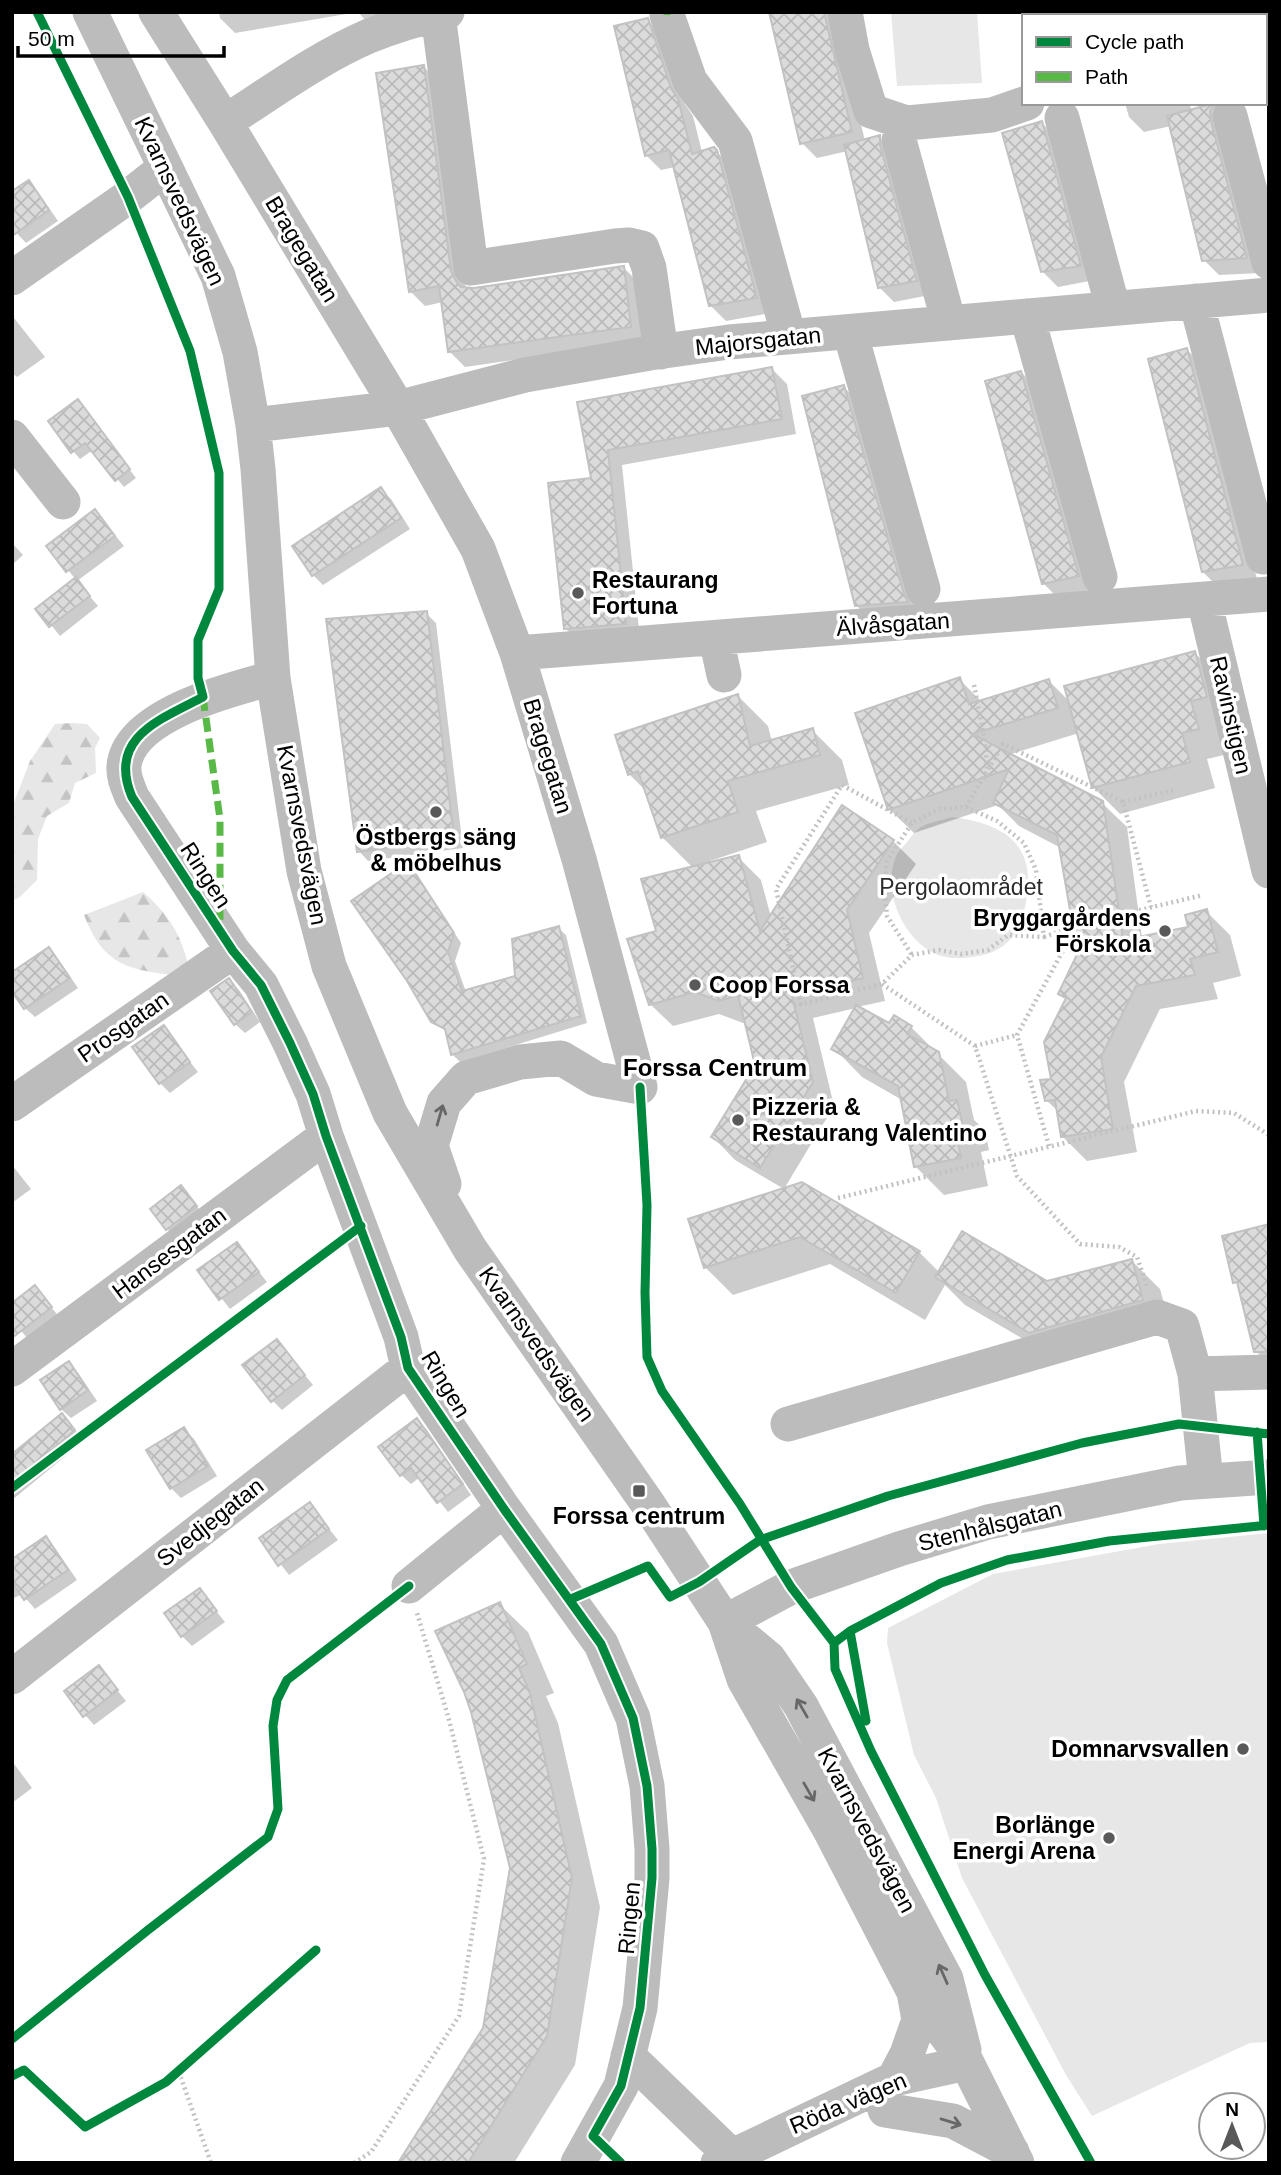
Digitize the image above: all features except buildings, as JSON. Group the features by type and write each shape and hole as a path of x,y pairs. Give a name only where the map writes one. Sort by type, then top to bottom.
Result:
{"street":[{"name":"Kvarnsvedsvägen","path":"90,12 218,276 240,352 253,425 274,678 304,870 330,966 390,1113 470,1249 648,1504 725,1622 744,1678 829,1828 914,1992 967,2063 1015,2157"},
{"name":"Bragegatan","path":"156,12 398,408 478,548 517,653 579,859 640,1087 596,1079 561,1058 520,1062 466,1078 444,1103 431,1146 470,1249"},
{"path":"845,12 852,50 872,111 906,123 992,115 1022,105"},
{"path":"225,122 323,60 369,36 442,13 471,268 615,246 642,248 649,268 661,352"},
{"path":"667,15 690,81 735,141 789,337"},
{"path":"1230,116 1269,262"},
{"path":"1062,118 1114,308"},
{"path":"899,140 949,323"},
{"path":"12,278 165,168"},
{"name":"Majorsgatan","path":"253,425 398,408 526,375 729,342 1269,295"},
{"path":"1196,301 1263,557"},
{"path":"1027,316 1100,578"},
{"path":"850,332 923,589"},
{"path":"12,437 62,502"},
{"name":"Älvåsgatan","path":"517,653 1269,594"},
{"path":"1191,641 1194,600"},
{"name":"Ravinstigen","path":"1194,600 1269,871"},
{"path":"716,638 724,675"},
{"name":"Ringen","path":"274,678 204,697 160,720 140,736 127,752 124,768 126,782 132,797 233,951 261,985 290,1043 313,1094 401,1337 408,1367 601,1644 633,1718 647,1786 652,1878 640,2008 621,2086 578,2163"},
{"name":"Prosgatan","path":"12,1104 233,951"},
{"name":"Hansesgatan","path":"12,1369 326,1136"},
{"path":"788,1424 1157,1317 1182,1326 1195,1374 1206,1481"},
{"name":"Svedjegatan","path":"12,1677 408,1367"},
{"path":"1195,1374 1269,1372"},
{"name":"Stenhålsgatan","path":"725,1622 790,1587 899,1549 988,1522 1180,1483 1269,1477"},
{"path":"409,1586 504,1508"},
{"name":"Kvarnsvedsvägen","path":"725,1622 769,1659 801,1706 946,1979 967,2063"},
{"path":"914,1992 919,2020 890,2094 953,2121 1015,2157"},
{"path":"628,2056 729,2160"},
{"name":"Röda vägen","path":"729,2160 967,2063"}],"path":[{"path":"974,685 985,741 987,771"},
{"path":"966,807 1003,744 1123,802 1174,790"},
{"path":"801,1005 776,889 842,785 912,823"},
{"path":"1123,802 1151,907"},
{"path":"912,955 887,916 884,885 887,861 912,823 939,809 966,807 998,821 1024,844 1036,870 1044,937"},
{"path":"794,1006 882,984 912,955 939,950 961,954 988,950 1008,935 1044,937 1076,925 1203,895"},
{"path":"1049,1146 1017,1035 1076,925"},
{"path":"882,984 975,1045 1017,1175 1080,1244 1119,1247 1138,1257 1157,1317"},
{"path":"975,1045 1017,1035"},
{"path":"838,1198 1196,1111 1234,1113 1269,1135"},
{"path":"354,2163 371,2152 459,2016 484,1858 448,1716 409,1586"},
{"path":"189,2063 176,2074 212,2163"}],"green space":[{"path":"891,12 977,12 982,83 897,86"},
{"path":"55,724 87,724 100,738 95,748 96,773 75,783 69,803 47,816 38,839 37,880 12,901 12,808 30,761"},
{"name":"Pergolaområdet","path":"952,817 991,826 1005,834 1024,856 1028,872 1024,912 1015,934 991,953 968,958 941,956 916,940 899,914 892,883 892,868 897,854 915,832 925,825"},
{"path":"143,892 166,916 181,942 188,963 181,976 133,968 121,963 100,946 84,915"},
{"name":"Borlänge Energi Arena","path":"1269,1533 1269,2042 1250,2043 1092,2116 1066,2075 962,1878 936,1798 914,1755 887,1643 888,1628 993,1574 1159,1544"}],"marked path":[{"path":"203,697 220,819 220,927"}],"cycle path":[{"path":"37,12 128,197 190,351 219,473 219,589 198,640 198,678 203,697 155,723 132,745 126,760 126,777 132,797 233,951 261,985 290,1043 313,1094 401,1337 408,1368 504,1509 601,1644 633,1718 647,1786 652,1849 652,1878 640,2008 621,2086 593,2136 621,2163"},
{"path":"640,1087 647,1205 647,1357 662,1391 740,1504 791,1587 834,1643 835,1669 871,1751 985,1975 1091,2163"},
{"path":"12,1488 361,1226"},
{"path":"571,1599 648,1566 670,1597 699,1582 760,1540 888,1496 1082,1443 1179,1424 1269,1434"},
{"path":"1257,1432 1264,1526"},
{"path":"834,1643 850,1631 941,1583 1007,1560 1109,1541 1269,1525"},
{"path":"12,2039 268,1837 278,1809 273,1726 277,1700 287,1680 409,1586"},
{"path":"850,1631 866,1721"},
{"path":"12,2076 24,2070 85,2127 166,2082 316,1950"}],"place":[{"name":"Restaurang Fortuna","path":"578,593"},
{"name":"Östbergs säng & möbelhus","path":"436,812"},
{"name":"Bryggargårdens Förskola","path":"1165,931"},
{"name":"Coop Forssa","path":"695,985"},
{"name":"Pizzeria & Restaurang Valentino","path":"738,1120"},
{"name":"Forssa centrum","path":"639,1491"},
{"name":"Domnarvsvallen","path":"1243,1749"},
{"name":"Borlänge Energi Arena","path":"1109,1838"}],"district":[{"name":"Forssa Centrum","path":"715,1068"}]}
